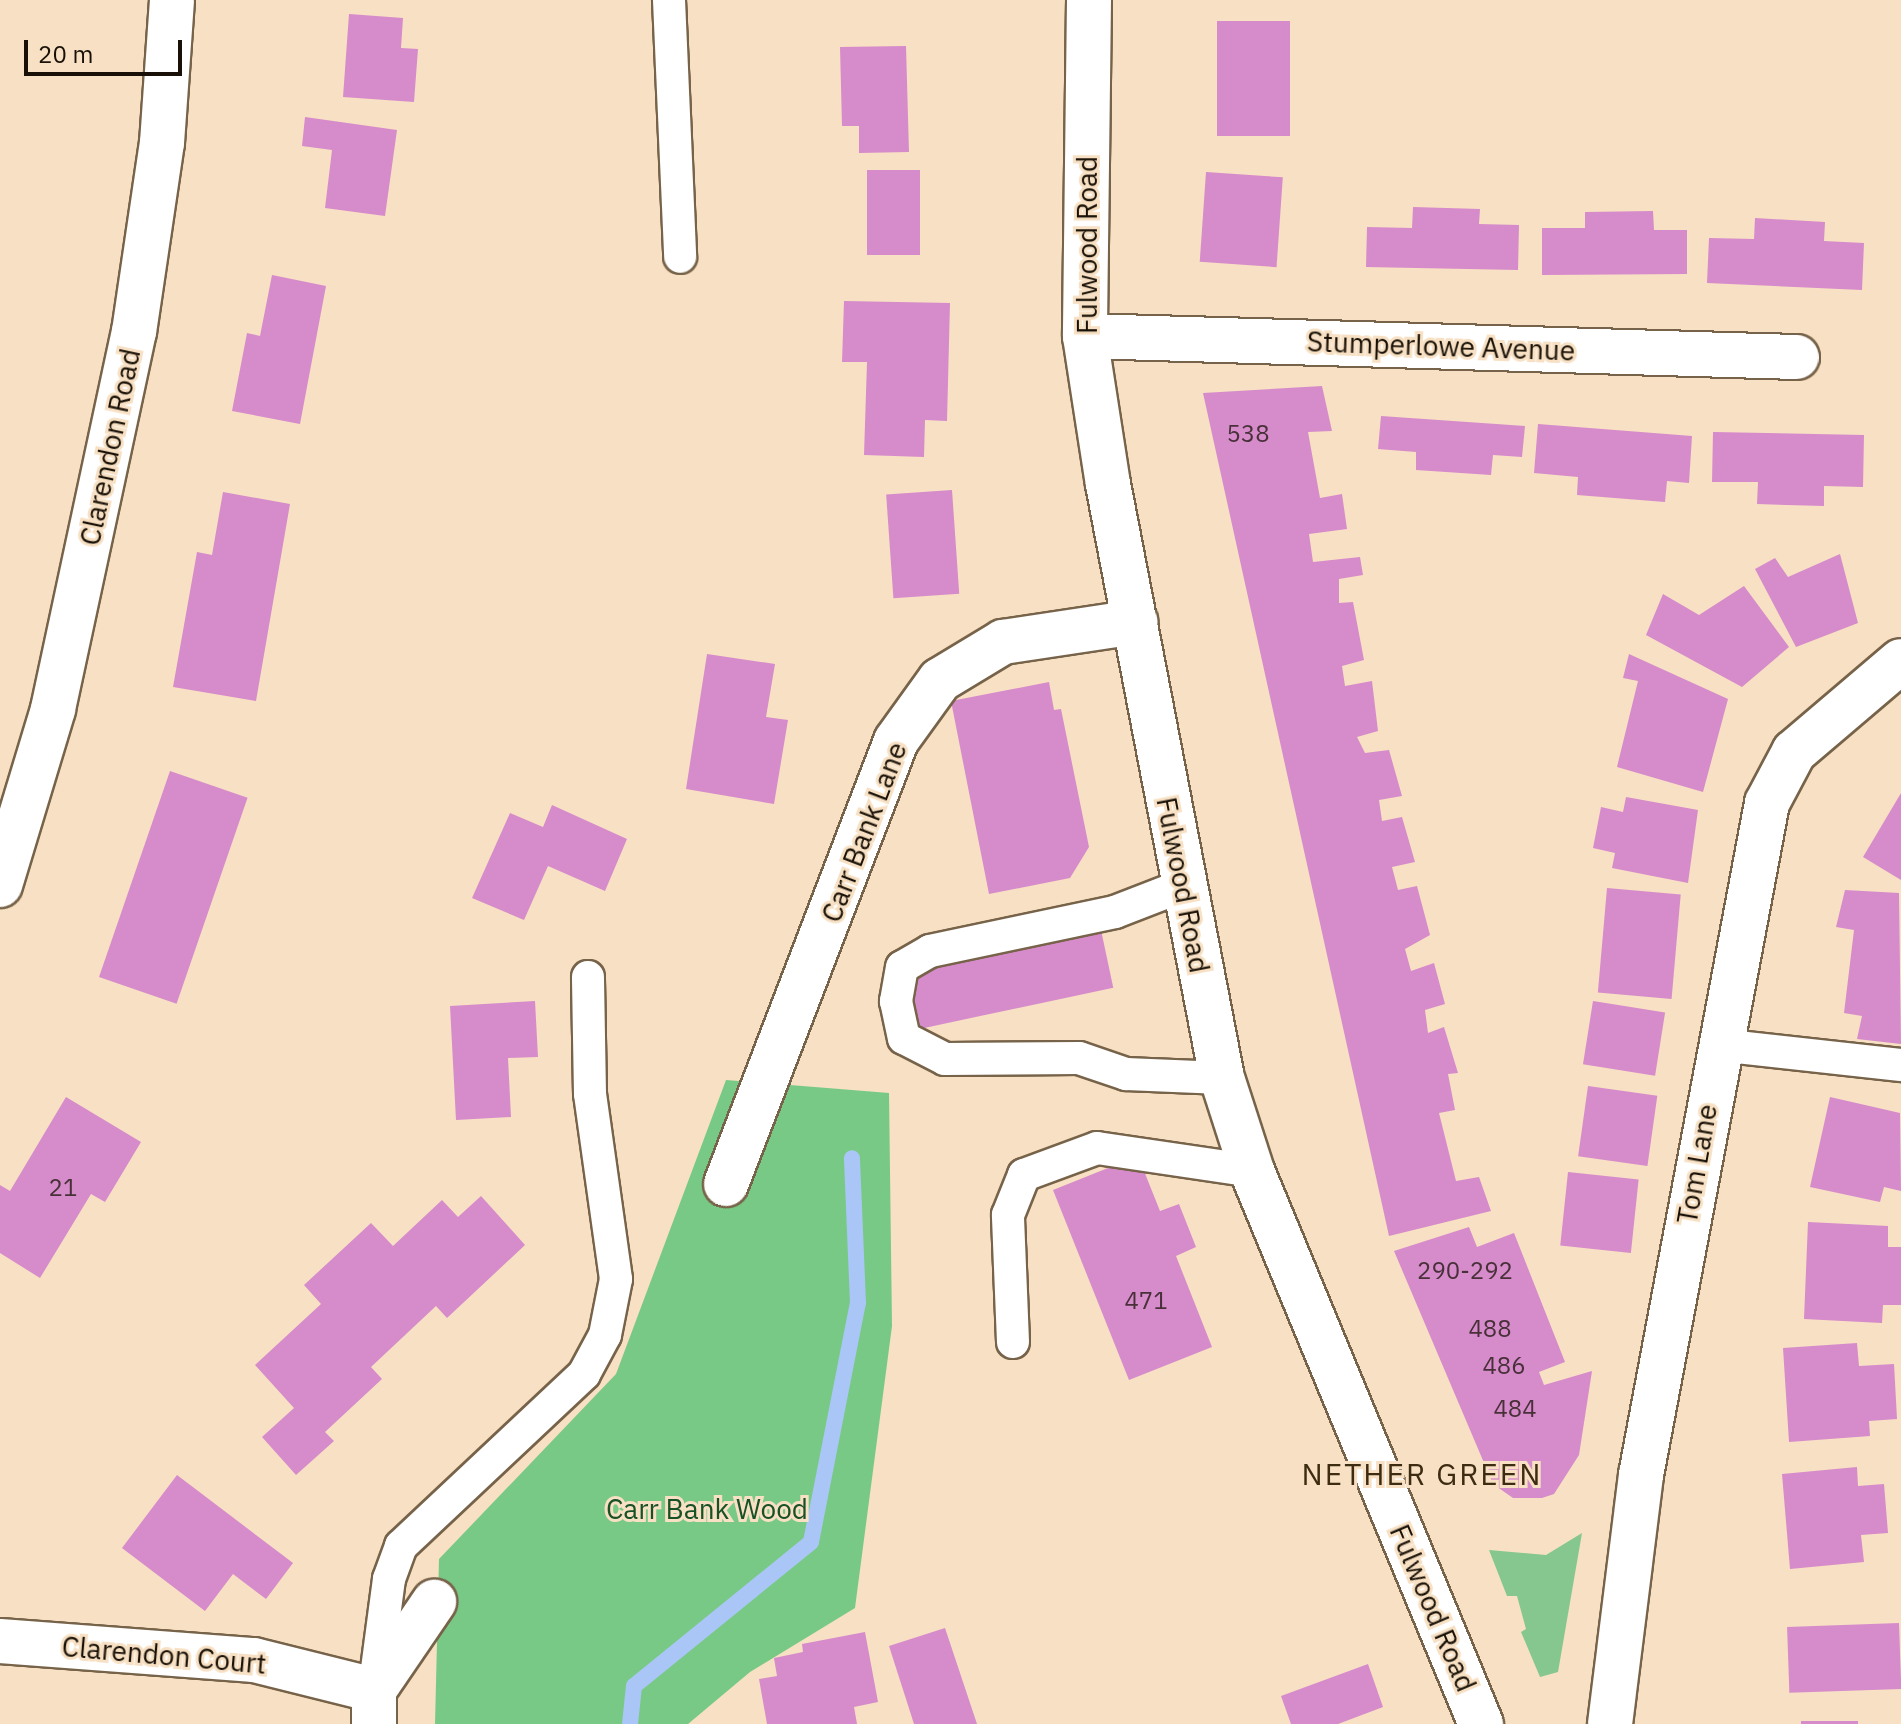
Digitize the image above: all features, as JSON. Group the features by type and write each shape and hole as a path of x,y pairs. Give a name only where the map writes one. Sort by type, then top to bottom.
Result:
{"street":[{"name":"Clarendon Road","path":"0,885 53,709 134,332 162,143 172,0"},
{"name":"Fulwood Road","path":"1089,0 1085,336 1182,886 1222,1078 1252,1171 1481,1724"},
{"name":"Stumperlowe Avenue","path":"1085,336 1797,357"},
{"name":"Carr Bank Lane","path":"726,1184 896,741 940,680 1003,642 1135,622"},
{"name":"Tom Lane","path":"1610,1724 1641,1475 1719,1045 1767,803 1794,752 1901,661"},
{"path":"374,1707 434,1602"},
{"name":"Clarendon Court","path":"0,1641 254,1660 374,1707"}],"lane":[{"path":"669,0 680,257"},
{"path":"1182,886 1115,912 930,951 902,967 896,1001 904,1038 945,1059 1079,1058 1126,1074 1222,1078"},
{"path":"374,1707 389,1579 401,1546 584,1374 605,1335 616,1279 590,1094 588,977"},
{"path":"1719,1045 1901,1065"},
{"path":"1013,1342 1008,1215 1024,1175 1097,1148 1252,1171"}],"green space":[{"name":"Carr Bank Wood","path":"726,1080 889,1093 892,1326 855,1608 750,1672 688,1724 435,1724 439,1559 616,1374"},
{"path":"1582,1533 1558,1672 1540,1677 1521,1632 1526,1629 1517,1596 1507,1596 1489,1550 1546,1555"}],"building":[{"path":"349,14 403,18 401,48 418,49 414,102 343,97"},
{"path":"1217,21 1290,21 1290,136 1217,136"},
{"path":"906,46 909,152 859,153 859,126 842,126 840,47"},
{"path":"305,117 397,130 385,216 325,208 332,150 302,146"},
{"path":"867,170 920,170 920,255 867,255"},
{"path":"1206,172 1283,177 1277,267 1200,262"},
{"path":"1413,207 1480,209 1479,224 1519,225 1518,270 1366,267 1367,227 1412,228"},
{"path":"1653,211 1654,230 1687,230 1687,274 1542,275 1542,228 1585,228 1585,212"},
{"path":"1755,218 1825,222 1824,241 1864,243 1862,290 1707,283 1709,238 1754,239"},
{"path":"272,275 326,286 300,424 232,411 247,333 260,336"},
{"path":"844,301 950,303 947,421 925,420 924,457 864,455 867,362 842,362"},
{"path":"1322,386 1332,431 1308,432 1320,498 1342,494 1347,529 1309,534 1313,562 1360,557 1363,575 1339,579 1339,603 1353,602 1364,660 1342,666 1345,686 1372,681 1378,731 1357,737 1365,753 1389,750 1402,796 1379,800 1382,821 1402,817 1415,862 1392,867 1398,890 1417,886 1430,935 1405,949 1411,971 1434,963 1445,1004 1425,1010 1428,1033 1444,1027 1458,1073 1448,1074 1455,1110 1439,1113 1456,1181 1479,1177 1491,1211 1389,1236 1203,393"},
{"path":"1381,416 1525,426 1522,457 1493,455 1491,475 1416,470 1416,452 1378,449"},
{"path":"1538,424 1692,436 1689,483 1667,481 1665,502 1577,495 1578,477 1534,473"},
{"path":"1713,432 1864,435 1863,487 1824,486 1824,506 1757,504 1758,482 1712,482"},
{"path":"952,490 959,594 893,598 886,495"},
{"path":"223,492 290,504 256,701 173,687 197,552 212,555"},
{"path":"1840,554 1858,623 1796,647 1755,569 1775,558 1788,577"},
{"path":"1744,586 1789,647 1742,687 1646,635 1663,594 1699,615"},
{"path":"707,654 775,664 766,717 788,720 774,804 686,789"},
{"path":"1629,654 1728,699 1703,792 1617,767 1638,681 1623,678"},
{"path":"1049,682 1054,710 1061,709 1089,847 1070,878 989,894 951,701"},
{"path":"170,771 248,798 177,1004 99,977"},
{"path":"1901,793 1901,880 1863,857"},
{"path":"1626,797 1698,810 1688,883 1612,868 1615,853 1593,848 1601,807 1623,812"},
{"path":"552,805 627,839 605,891 548,866 524,920 472,898 510,813 543,827"},
{"path":"1607,888 1681,894 1672,999 1598,993"},
{"path":"1845,890 1899,893 1901,1044 1857,1039 1862,1016 1844,1013 1854,930 1836,927"},
{"path":"1101,930 1113,988 920,1029 907,971"},
{"path":"535,1001 538,1057 508,1058 511,1117 456,1120 450,1006"},
{"path":"1593,1001 1665,1012 1655,1076 1583,1064"},
{"path":"1588,1086 1657,1096 1647,1166 1578,1156"},
{"path":"66,1097 141,1142 105,1202 91,1194 40,1278 0,1253 0,1185 10,1191"},
{"path":"1830,1097 1900,1113 1901,1191 1884,1187 1880,1202 1810,1187"},
{"path":"1138,1156 1160,1211 1179,1204 1196,1247 1176,1256 1212,1347 1129,1380 1053,1190"},
{"path":"1568,1172 1639,1179 1631,1253 1560,1246"},
{"path":"481,1196 525,1245 447,1318 436,1306 371,1367 382,1379 325,1432 334,1441 296,1475 262,1437 294,1408 255,1365 321,1304 304,1285 371,1223 393,1246 442,1200 458,1217"},
{"path":"1808,1222 1888,1226 1888,1247 1901,1247 1901,1305 1883,1305 1882,1323 1804,1319"},
{"path":"1469,1227 1477,1247 1514,1233 1565,1362 1539,1372 1544,1385 1592,1371 1579,1455 1554,1494 1542,1498 1513,1498 1493,1484 1394,1251"},
{"path":"1857,1343 1859,1366 1894,1364 1897,1419 1869,1421 1870,1436 1789,1442 1783,1348"},
{"path":"1857,1467 1858,1486 1884,1484 1888,1533 1861,1535 1864,1562 1790,1569 1782,1474"},
{"path":"177,1475 293,1563 266,1599 233,1574 205,1611 122,1548"},
{"path":"1899,1623 1901,1689 1789,1693 1787,1627"},
{"path":"945,1628 977,1724 914,1724 889,1646"},
{"path":"865,1632 878,1702 854,1707 857,1724 767,1724 759,1679 777,1676 774,1658 803,1652 802,1644"},
{"path":"1368,1664 1383,1707 1338,1724 1291,1724 1281,1696"},
{"path":"1801,1721 1858,1721 1858,1724 1801,1724"}],"waterway":[{"path":"630,1724 634,1686 811,1542 858,1303 852,1158"}],"district":[{"name":"NETHER GREEN","path":"1422,1474"}]}
